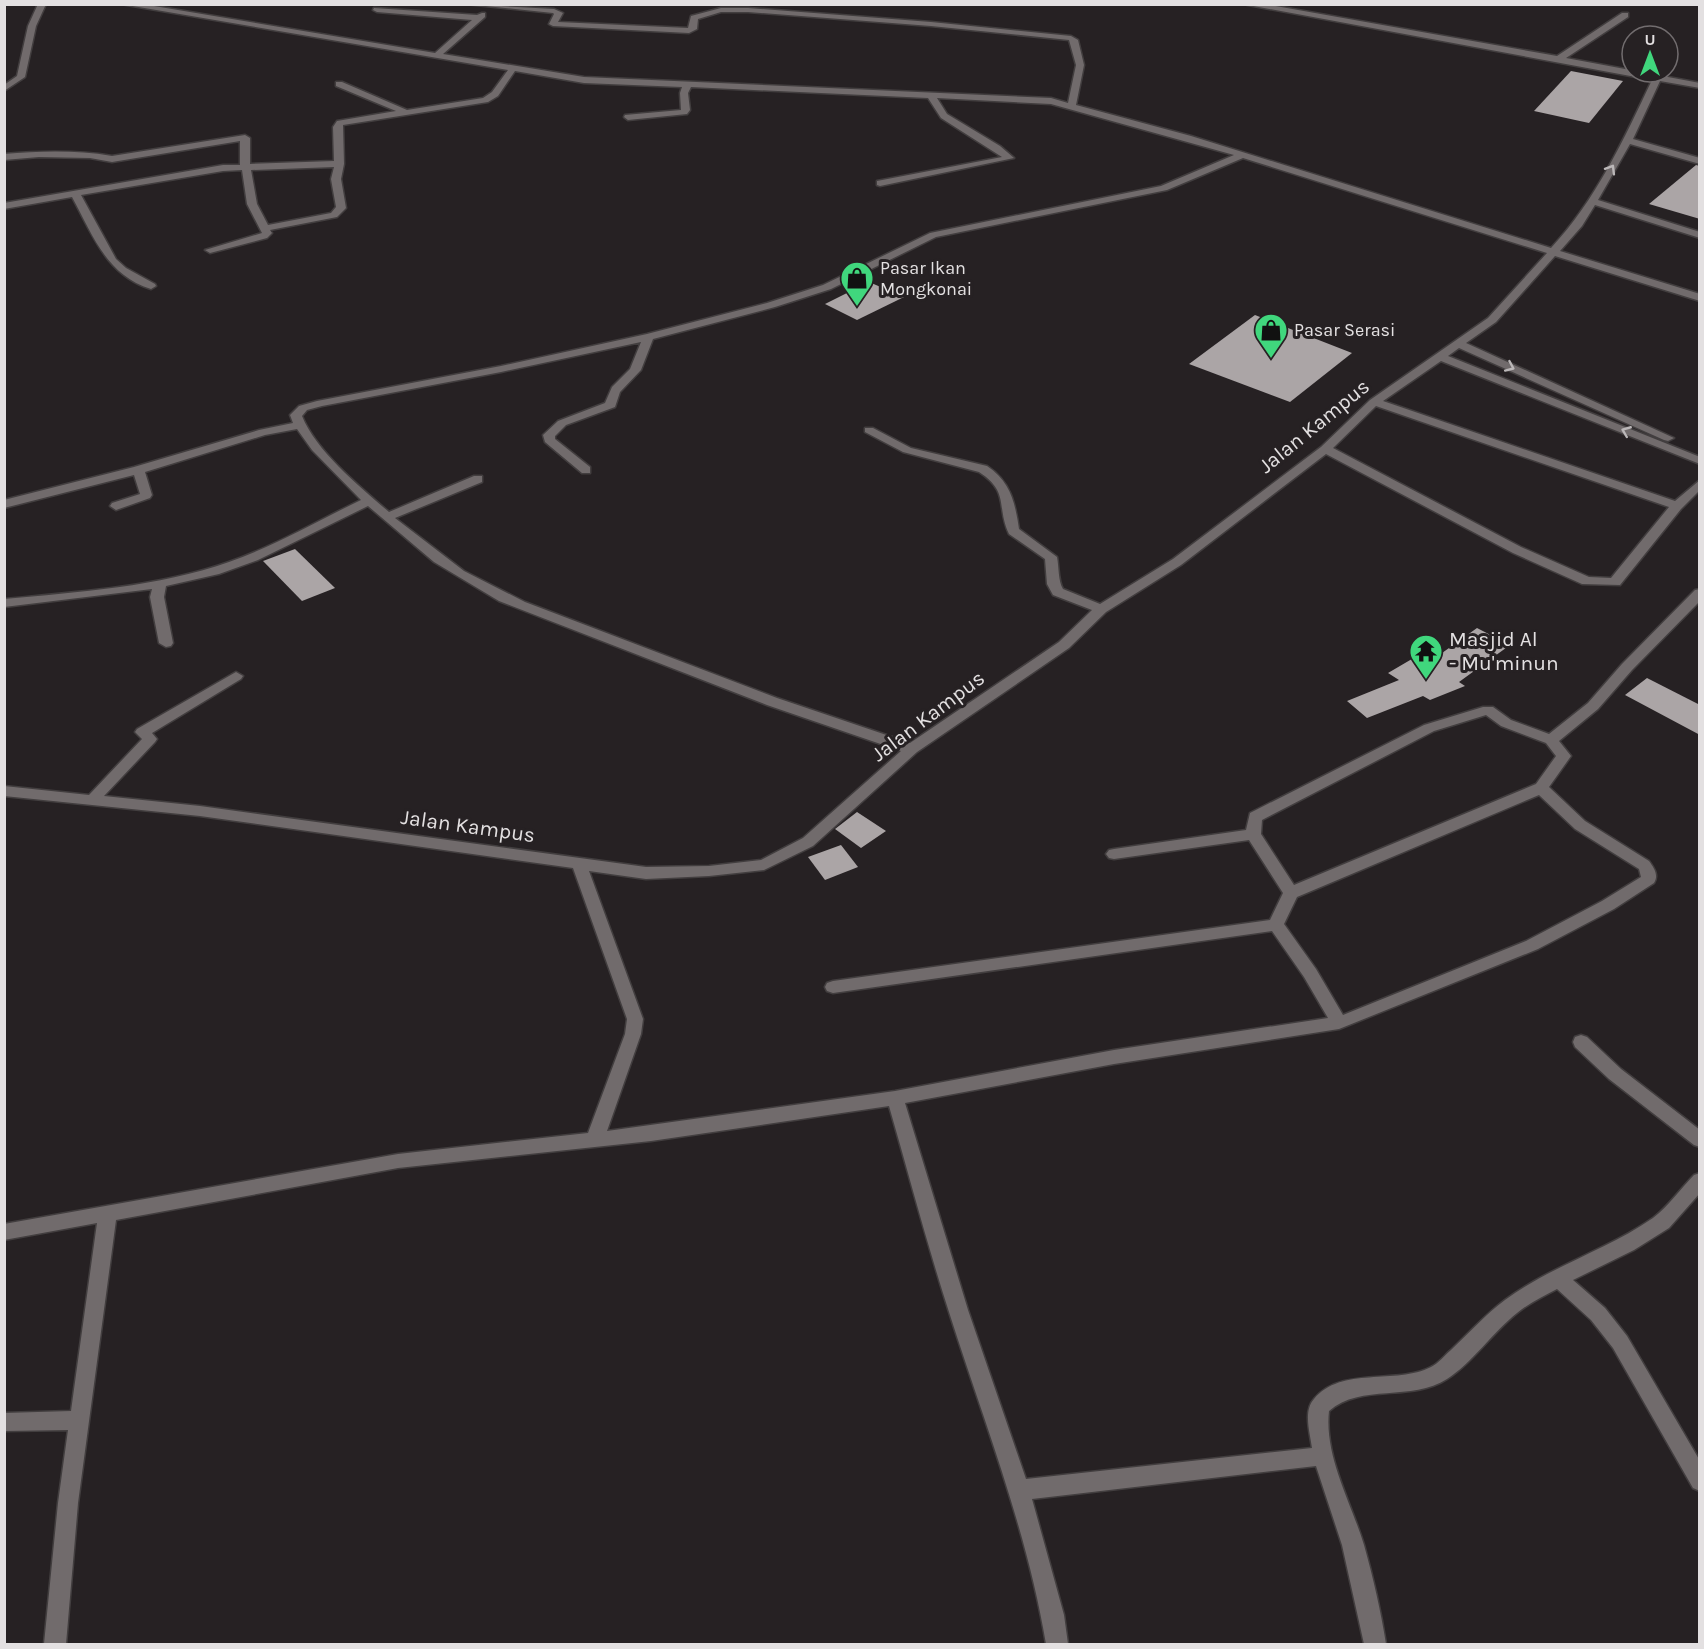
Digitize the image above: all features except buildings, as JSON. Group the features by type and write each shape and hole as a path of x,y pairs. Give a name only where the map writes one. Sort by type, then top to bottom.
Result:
{"street":[{"path":"4,89 21,77 32,26 42,4"},
{"path":"125,4 512,70 610,82 1045,101 1072,105 1168,132 1700,298"},
{"path":"470,4 555,11 559,13 554,24 618,29 689,31 693,29 694,18 729,10 912,22 1071,38 1074,40 1080,65 1072,105"},
{"path":"1247,4 1559,58 1620,71"},
{"path":"1308,15 1320,4"},
{"path":"436,56 492,5"},
{"path":"377,10 478,18"},
{"path":"1559,58 1625,15"},
{"path":"265,228 334,215 339,212 341,208 336,179 339,164 337,127 340,123 485,100 495,94 512,70"},
{"path":"1680,83 1700,86"},
{"path":"339,84 405,112"},
{"name":"Jalan Kampus","path":"4,791 200,811 646,873 709,871 764,865 808,842 912,749 1064,645 1101,609 1177,562 1325,449 1374,402 1442,357 1457,343 1492,320 1579,224 1628,140 1655,84"},
{"path":"628,117 684,112 686,110 684,93 687,86"},
{"path":"880,183 1009,158 997,148 944,116 932,97"},
{"path":"4,157 39,154 90,155 112,159 246,139 245,166 249,176 252,204 267,233 264,236 210,250"},
{"path":"1628,140 1700,161"},
{"path":"912,749 829,724 504,598 478,585 435,557 369,501 299,425 296,415 303,408 321,403 501,369 648,337 771,305 827,287 933,235 1164,188 1242,155"},
{"path":"4,206 245,166 339,164"},
{"path":"75,193 112,261 122,270 151,286"},
{"path":"1592,201 1700,235"},
{"path":"586,470 549,440 549,435 562,423 611,405 611,396 617,386 630,378 642,357 648,337"},
{"path":"1457,343 1700,452"},
{"path":"1442,357 1700,461"},
{"path":"1374,402 1677,506"},
{"path":"4,504 138,470 263,432 299,425"},
{"path":"870,430 907,450 953,464 983,469 992,475 1003,487 1009,504 1013,531 1051,557 1054,572 1053,584 1058,592 1101,609"},
{"path":"1325,449 1517,550 1587,581 1615,582 1677,506 1700,483"},
{"path":"116,506 146,495 138,470"},
{"path":"388,517 478,479"},
{"path":"4,603 74,596 160,583 216,571 263,552 369,501"},
{"path":"160,583 157,597 166,643"},
{"path":"1551,740 1593,706 1627,667 1700,594"},
{"path":"92,800 150,739 142,732 236,676"},
{"path":"1276,925 1291,893 1541,788 1564,756 1551,740 1506,723 1488,711 1429,728 1256,817 1253,834 1291,893"},
{"path":"4,1232 398,1161 662,1132 895,1098 1052,1067 1339,1023 1532,945 1608,905 1649,879 1644,865 1580,825 1541,788"},
{"path":"1114,854 1253,834"},
{"path":"578,862 634,1019 633,1034 595,1139"},
{"path":"1276,925 1310,973 1339,1023"},
{"path":"833,987 1276,925"},
{"path":"1581,1042 1616,1074 1700,1140"},
{"path":"895,1098 958,1310 1019,1490 1053,1615 1058,1644"},
{"path":"1375,1644 1353,1545 1323,1456 1318,1421 1320,1406 1334,1394 1359,1388 1414,1383 1440,1373 1511,1306 1558,1278 1627,1244 1662,1222 1700,1180"},
{"path":"55,1644 68,1503 108,1212"},
{"path":"1558,1278 1598,1314 1620,1342 1700,1481"},
{"path":"4,1422 80,1420"},
{"path":"1019,1490 1323,1456"}],"place":[{"name":"Pasar Ikan Mongkonai","path":"857,307"},
{"name":"Pasar Serasi","path":"1271,359"},
{"name":"Masjid Al - Mu'minun","path":"1426,680"}]}
